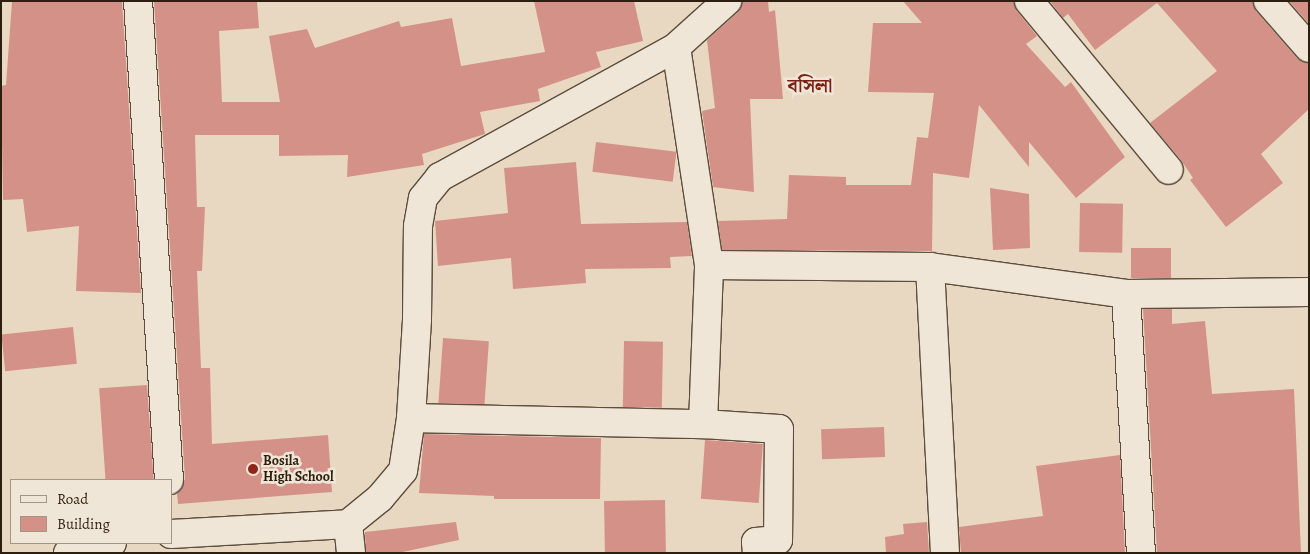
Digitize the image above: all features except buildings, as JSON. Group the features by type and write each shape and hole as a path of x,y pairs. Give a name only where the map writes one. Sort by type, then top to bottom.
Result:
{"street":[{"path":"138,1 169,479"},
{"path":"172,534 348,524 380,498 403,471 410,418 417,319 418,226 423,198 440,177 676,47 727,1"},
{"path":"1029,1 1169,170"},
{"path":"1268,1 1309,48"},
{"path":"676,47 709,265 703,424"},
{"path":"709,265 930,267 1126,294 1309,292"},
{"path":"930,267 945,553"},
{"path":"1126,294 1141,553"},
{"path":"410,418 703,424 779,429 778,540 756,542 757,553"},
{"path":"348,524 350,553"},
{"path":"68,553 108,544"}],"place":[{"name":"Bosila High School","path":"253,469"}],"district":[{"name":"বসিলা","path":"810,87"}]}
